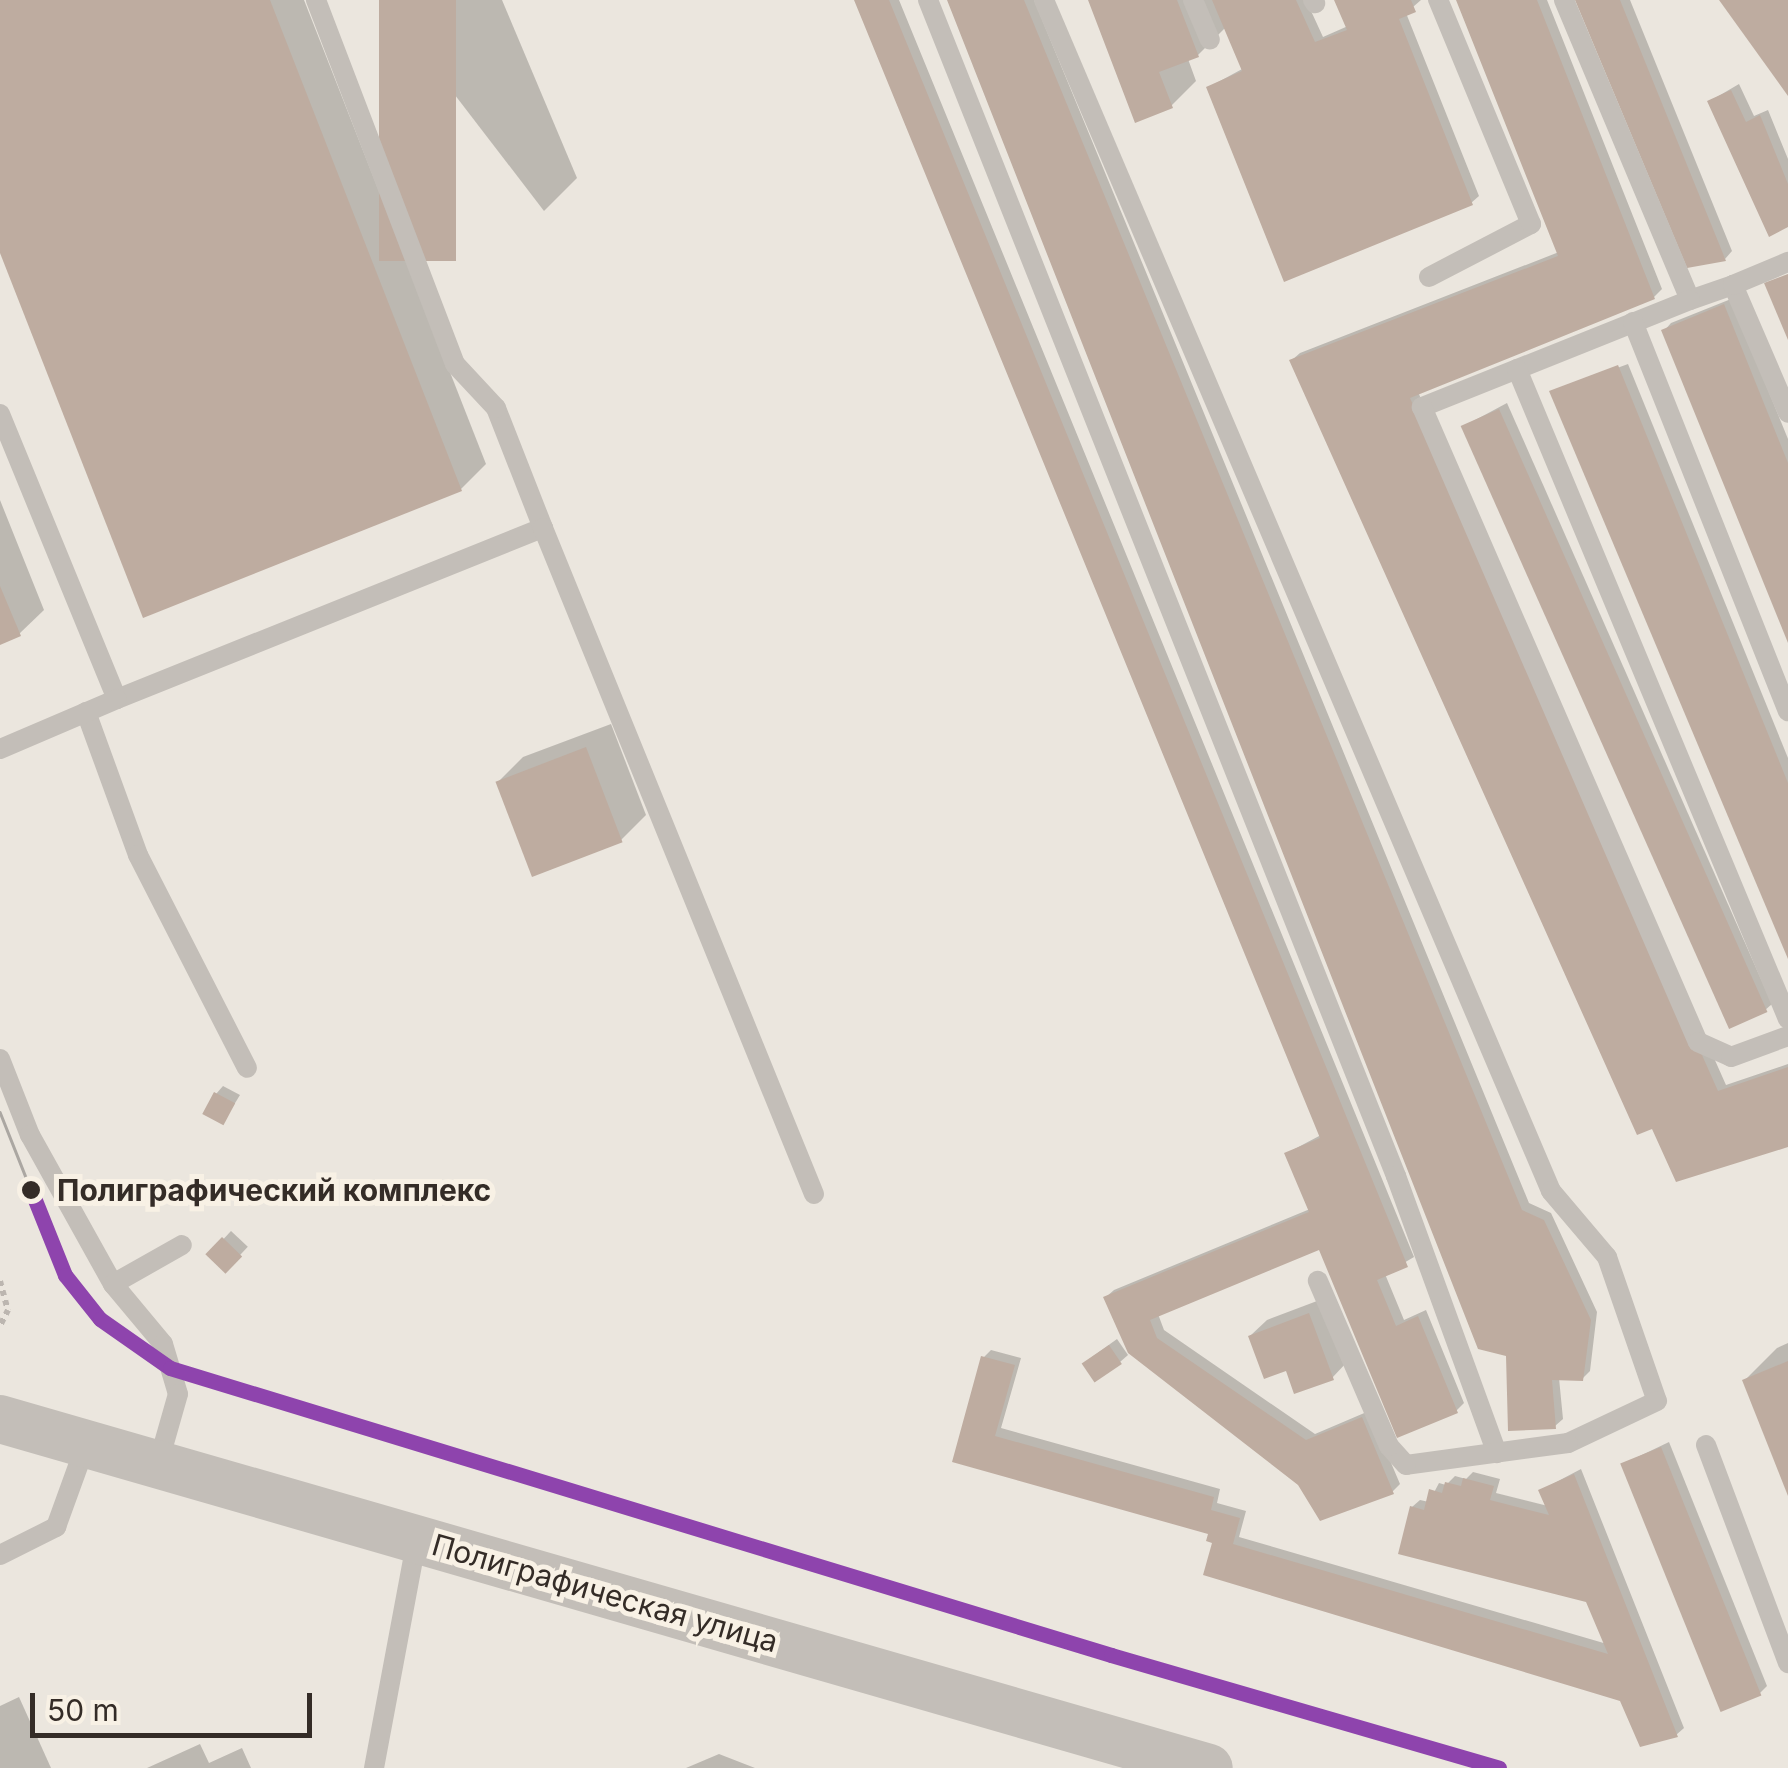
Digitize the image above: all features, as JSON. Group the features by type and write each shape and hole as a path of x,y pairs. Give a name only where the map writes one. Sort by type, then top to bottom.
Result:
{"street":[{"name":"Полиграфическая улица","path":"0,1419 1194,1766"}],"lane":[{"path":"316,0 456,364 496,408 814,1194"},
{"path":"928,0 1396,1176 1497,1454"},
{"path":"1044,0 1550,1191 1607,1257 1657,1401 1568,1443 1406,1465 1389,1446 1318,1281"},
{"path":"1192,0 1210,40"},
{"path":"1429,277 1531,224 1438,0"},
{"path":"1564,0 1690,300"},
{"path":"1788,262 1422,406 1698,1042 1731,1057 1788,1036"},
{"path":"1733,285 1788,413"},
{"path":"1632,322 1788,710"},
{"path":"1517,368 1788,1020"},
{"path":"0,414 117,699"},
{"path":"0,749 543,528"},
{"path":"86,712 138,855 247,1068"},
{"path":"0,1059 30,1134 114,1284 163,1344 178,1394 158,1464"},
{"path":"114,1284 182,1245"},
{"path":"0,1556 56,1528 86,1444"},
{"path":"1706,1445 1788,1663"},
{"path":"374,1768 417,1538"}],"path":[{"path":"0,1281 8,1310 0,1326"}],"building":[{"path":"0,0 270,0 462,491 143,618 0,253"},
{"path":"379,0 456,0 456,261 379,261"},
{"path":"854,0 889,0 1408,1267 1377,1280 1396,1326 1418,1316 1458,1413 1397,1438 1319,1250 1150,1320 1157,1338 1306,1440 1362,1417 1394,1494 1320,1521 1298,1485 1128,1353 1103,1297 1309,1212 1284,1153 1320,1138"},
{"path":"947,0 1024,0 1522,1210 1544,1220 1591,1320 1583,1381 1552,1380 1556,1429 1508,1431 1506,1356 1478,1349"},
{"path":"1088,0 1177,0 1199,57 1159,72 1173,108 1135,123"},
{"path":"1212,0 1296,0 1315,42 1347,30 1334,0 1411,0 1416,12 1399,19 1473,205 1284,282 1206,87 1242,71"},
{"path":"1456,0 1537,0 1655,299 1410,398 1718,1091 1788,1067 1788,1147 1676,1182 1652,1129 1637,1135 1289,360 1558,256"},
{"path":"1575,0 1620,0 1726,261 1687,268"},
{"path":"1719,0 1788,0 1788,96"},
{"path":"1731,90 1746,122 1760,115 1788,184 1788,227 1769,237 1707,101"},
{"path":"1788,274 1788,340 1764,283"},
{"path":"1724,304 1788,463 1788,643 1661,330"},
{"path":"1618,365 1788,783 1788,959 1549,391"},
{"path":"1499,409 1767,1012 1729,1029 1461,426"},
{"path":"0,586 21,636 0,645"},
{"path":"586,747 623,842 532,877 495,782"},
{"path":"214,1092 235,1103 223,1125 202,1114"},
{"path":"222,1237 242,1256 225,1274 205,1254"},
{"path":"1309,1313 1334,1380 1294,1394 1286,1371 1264,1379 1248,1336"},
{"path":"1109,1345 1122,1364 1095,1383 1082,1363"},
{"path":"981,1356 1015,1365 995,1436 1214,1497 1211,1510 1240,1518 1233,1544 1608,1654 1586,1602 1398,1554 1410,1506 1424,1510 1429,1489 1442,1493 1445,1482 1461,1486 1463,1478 1494,1486 1490,1500 1549,1515 1538,1490 1574,1474 1678,1737 1640,1747 1620,1701 1203,1575 1212,1543 1206,1541 1208,1534 952,1462"},
{"path":"1788,1361 1788,1496 1742,1380"},
{"path":"1661,1447 1761,1695 1721,1712 1620,1463"}],"tram line":[{"path":"0,1112 31,1190"}],"transit line":[{"path":"31,1190 65,1275 100,1319 170,1368 1111,1655 1499,1768"}],"place":[{"name":"Полиграфический комплекс","path":"31,1190"}]}
